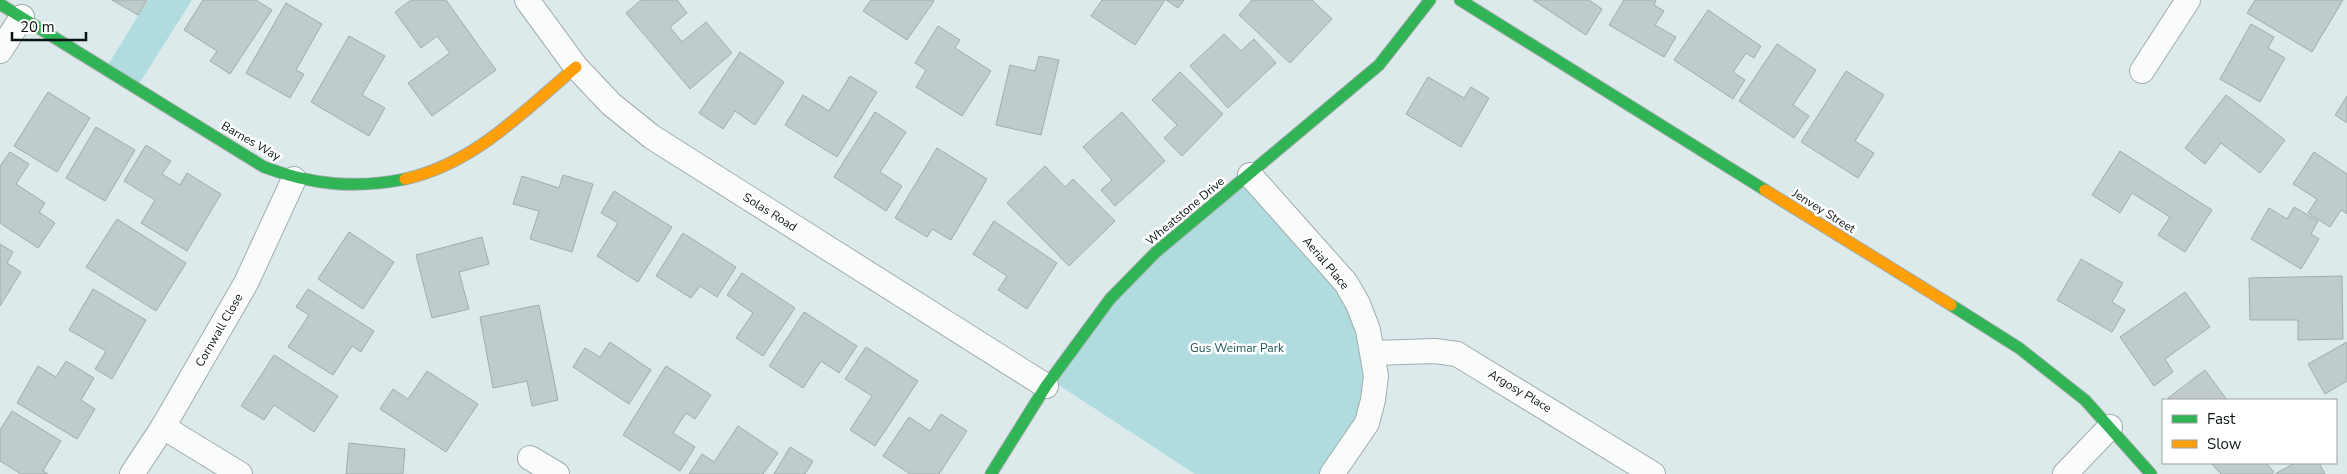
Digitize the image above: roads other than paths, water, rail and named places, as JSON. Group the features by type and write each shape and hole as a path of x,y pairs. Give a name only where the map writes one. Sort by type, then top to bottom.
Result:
{"street":[{"name":"Solas Road","path":"527,0 576,68 612,104 652,137 1046,386"},
{"name":"Wheatstone Drive","path":"991,474 1046,386 1110,299 1134,273 1379,65 1430,0"},
{"name":"Jenvey Street","path":"1460,0 2019,348 2085,400 2151,474"},
{"path":"2142,71 2188,0"},
{"name":"Barnes Way","path":"0,4 264,167 294,179 352,187 392,182 438,171 475,149 576,68"},
{"path":"0,51 22,18"},
{"name":"Aerial Place","path":"1250,175 1346,283 1358,304 1368,330 1376,376 1373,400 1367,423 1332,474"},
{"name":"Cornwall Close","path":"132,474 163,427 246,282 294,179"},
{"name":"Argosy Place","path":"1372,353 1436,351 1457,354 1654,474"},
{"path":"163,427 240,474"},
{"path":"2065,474 2110,427"},
{"path":"530,458 557,474"}],"park label":[{"name":"Gus Weimar Park","path":"1237,348"}]}
